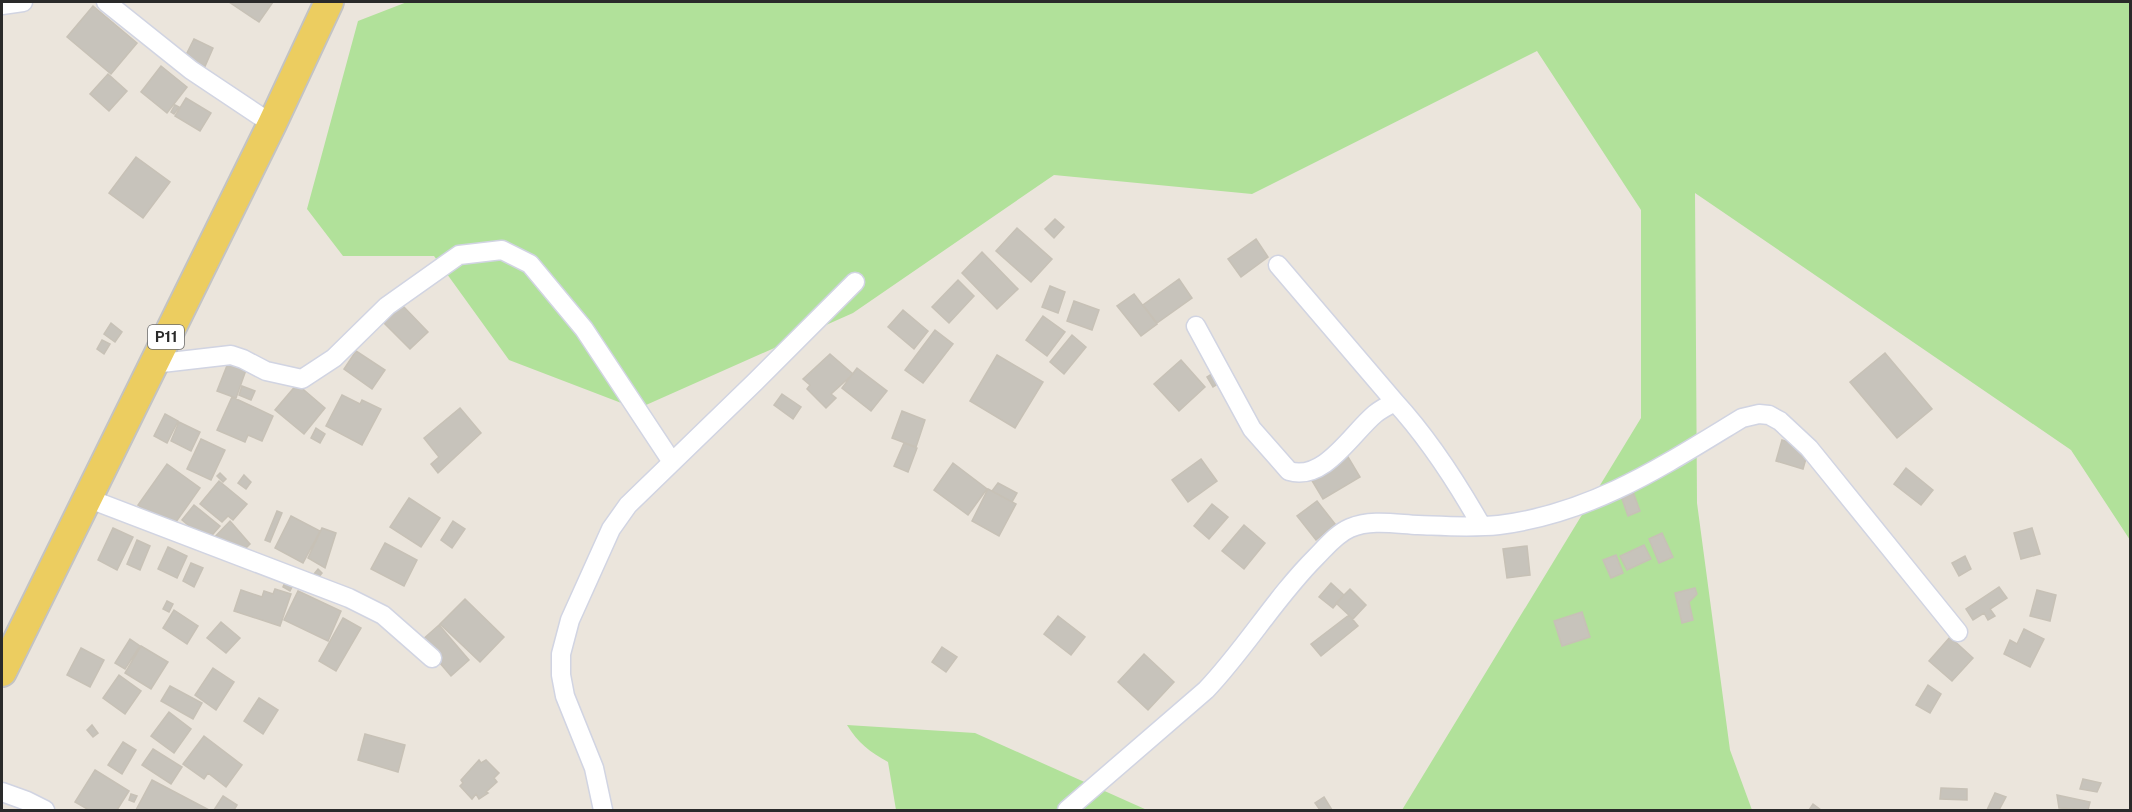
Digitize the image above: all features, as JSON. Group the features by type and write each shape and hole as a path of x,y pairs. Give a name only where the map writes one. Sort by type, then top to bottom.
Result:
{"main road":[{"name":"P11","path":"2,672 272,124 329,2"}],"street":[{"path":"2,5 22,2"},
{"path":"106,2 190,70 272,124"},
{"path":"153,364 231,356 243,359 266,371 302,378 334,358 387,306 459,255 502,249 530,264 584,329 672,462"},
{"path":"1278,265 1422,433 1451,474 1482,525"},
{"path":"603,810 594,768 565,696 561,675 561,654 570,620 611,529 628,505 855,282"},
{"path":"1196,326 1252,429 1289,471 1297,474 1326,463 1375,414 1395,402"},
{"path":"1067,810 1206,690 1225,670 1299,574 1338,535 1351,528 1371,523 1464,527 1497,525 1549,516 1588,503 1648,476 1742,418 1759,414 1769,415 1780,421 1809,448 1958,632"},
{"path":"87,498 349,598 383,615 432,658"},
{"path":"2,792 45,810"}],"green space":[{"path":"407,2 2130,2 2130,540 2071,450 1695,193 1697,503 1730,750 1752,810 1402,810 1641,418 1641,210 1537,51 1252,194 1054,175 853,313 637,409 509,360 434,256 343,256 307,209 358,21"},
{"path":"847,725 975,733 1147,810 896,810 888,762 865,746"}],"building":[{"path":"229,2 273,2 259,22"},
{"path":"93,6 137,43 111,74 67,37"},
{"path":"194,39 213,48 203,71 183,61"},
{"path":"161,66 187,87 167,113 141,92"},
{"path":"108,74 127,91 109,111 90,94"},
{"path":"186,98 211,113 200,131 175,116"},
{"path":"175,105 179,107 174,114 171,112"},
{"path":"136,157 170,182 143,218 109,193"},
{"path":"1055,219 1064,227 1054,238 1045,229"},
{"path":"1017,228 1052,259 1031,282 996,251"},
{"path":"1256,239 1268,257 1241,277 1228,259"},
{"path":"982,252 1018,289 997,309 962,273"},
{"path":"1179,279 1192,298 1157,323 1143,305"},
{"path":"958,280 974,296 949,323 932,307"},
{"path":"1050,286 1065,292 1058,313 1042,307"},
{"path":"1134,294 1157,324 1141,336 1117,306"},
{"path":"1074,301 1099,310 1092,330 1067,321"},
{"path":"402,305 428,332 410,349 384,323"},
{"path":"903,310 928,331 914,349 888,327"},
{"path":"1043,316 1065,332 1047,356 1026,340"},
{"path":"111,323 122,332 115,342 104,334"},
{"path":"935,330 953,344 923,383 905,370"},
{"path":"1072,335 1086,347 1064,374 1050,362"},
{"path":"102,340 110,344 104,354 97,349"},
{"path":"356,351 385,370 372,389 344,369"},
{"path":"1885,353 1932,409 1897,438 1850,382"},
{"path":"830,354 853,374 831,394 836,398 826,408 807,389 810,385 803,379"},
{"path":"997,355 1043,382 1015,428 970,401"},
{"path":"1181,360 1205,387 1179,411 1154,384"},
{"path":"228,363 246,370 236,398 217,391"},
{"path":"857,368 887,391 871,411 842,388"},
{"path":"1218,370 1224,380 1213,387 1207,377"},
{"path":"297,384 325,408 304,434 275,410"},
{"path":"242,386 255,391 251,400 239,395"},
{"path":"782,394 801,407 793,419 774,405"},
{"path":"342,395 360,404 362,400 381,409 362,445 326,426"},
{"path":"232,397 273,416 262,441 248,435 245,442 217,430"},
{"path":"460,408 481,433 438,473 431,464 439,457 424,438"},
{"path":"902,411 925,420 916,447 892,438"},
{"path":"165,414 178,421 167,443 154,436"},
{"path":"179,422 200,432 191,451 171,441"},
{"path":"316,428 325,434 320,443 311,438"},
{"path":"201,439 225,450 211,480 187,469"},
{"path":"1782,440 1809,448 1803,469 1776,461"},
{"path":"904,443 917,448 908,472 894,466"},
{"path":"1345,452 1360,477 1323,499 1308,474"},
{"path":"1201,459 1217,481 1188,502 1172,480"},
{"path":"953,463 987,489 968,515 934,490"},
{"path":"167,464 200,488 171,529 138,505"},
{"path":"1906,468 1933,490 1921,505 1894,484"},
{"path":"220,473 226,479 223,482 217,476"},
{"path":"244,475 251,482 246,489 238,483"},
{"path":"219,481 247,504 233,520 228,516 222,522 200,504"},
{"path":"998,483 1017,493 1012,502 992,491"},
{"path":"988,489 1016,504 999,536 972,521"},
{"path":"1632,489 1640,511 1628,516 1620,493"},
{"path":"409,498 440,518 421,547 390,527"},
{"path":"1317,501 1335,524 1316,540 1297,516"},
{"path":"1212,504 1228,517 1209,539 1194,526"},
{"path":"194,505 220,526 207,541 182,520"},
{"path":"277,511 282,513 270,542 265,540"},
{"path":"291,516 320,531 303,563 275,548"},
{"path":"230,521 250,544 241,553 209,543"},
{"path":"453,521 465,529 452,548 441,540"},
{"path":"1244,525 1265,543 1244,569 1222,551"},
{"path":"113,528 133,537 117,570 98,560"},
{"path":"322,528 336,533 325,568 308,558"},
{"path":"2032,528 2040,554 2021,559 2014,533"},
{"path":"1662,533 1673,557 1659,563 1649,539"},
{"path":"137,540 150,546 140,570 127,564"},
{"path":"385,543 417,560 404,586 371,569"},
{"path":"1644,545 1651,559 1627,570 1620,556"},
{"path":"1527,546 1530,575 1507,578 1503,549"},
{"path":"168,547 187,556 177,578 158,569"},
{"path":"1616,555 1623,573 1611,578 1603,560"},
{"path":"1965,556 1971,569 1959,576 1952,563"},
{"path":"191,563 203,568 194,587 183,581"},
{"path":"318,569 322,573 318,578 314,574"},
{"path":"286,580 294,583 290,591 283,587"},
{"path":"1331,583 1344,595 1333,608 1319,597"},
{"path":"1999,587 2007,598 1990,609 1995,616 1988,620 1984,613 1973,620 1966,609"},
{"path":"1695,588 1697,594 1689,602 1693,620 1682,623 1675,593"},
{"path":"275,589 291,594 280,626 234,611 241,590 262,597 264,591 273,594"},
{"path":"1350,589 1366,605 1353,619 1336,603"},
{"path":"2037,590 2056,595 2050,621 2030,616"},
{"path":"298,591 341,611 328,641 284,620"},
{"path":"465,599 504,637 480,662 440,624"},
{"path":"167,601 173,604 169,612 163,609"},
{"path":"174,610 198,626 187,644 163,628"},
{"path":"1582,612 1590,637 1562,646 1554,621"},
{"path":"1349,615 1358,626 1321,656 1311,644"},
{"path":"1058,616 1085,637 1071,655 1044,634"},
{"path":"343,618 361,628 336,671 319,661"},
{"path":"221,622 240,638 226,653 207,638"},
{"path":"439,625 469,660 451,676 421,641"},
{"path":"2024,629 2044,639 2030,667 2004,654 2010,640 2017,644"},
{"path":"1950,637 1973,658 1952,681 1929,661"},
{"path":"130,639 140,646 125,669 115,663"},
{"path":"141,646 168,662 151,689 125,673"},
{"path":"942,647 957,657 946,672 932,662"},
{"path":"81,648 104,660 90,687 67,675"},
{"path":"1144,654 1174,682 1148,710 1118,682"},
{"path":"213,668 234,682 216,710 195,695"},
{"path":"119,675 141,691 125,714 103,698"},
{"path":"1928,685 1941,694 1930,713 1916,705"},
{"path":"170,686 202,703 193,719 161,701"},
{"path":"259,698 278,710 263,734 244,721"},
{"path":"169,712 191,729 174,753 151,736"},
{"path":"92,725 98,733 93,737 87,730"},
{"path":"365,734 405,745 398,772 358,760"},
{"path":"204,736 242,765 226,787 208,773 204,779 183,764"},
{"path":"123,742 136,750 122,774 108,765"},
{"path":"153,749 182,767 171,784 142,765"},
{"path":"479,760 481,763 486,760 499,773 494,778 497,782 486,792 488,793 479,799 476,794 472,799 460,786 463,783 461,780"},
{"path":"95,770 129,791 117,810 89,810 75,802"},
{"path":"2083,779 2101,783 2097,792 2080,789"},
{"path":"152,780 209,810 136,810"},
{"path":"1941,788 1967,789 1967,800 1940,799"},
{"path":"1995,793 2006,797 1999,810 1987,810"},
{"path":"131,794 137,796 134,802 129,800"},
{"path":"2057,795 2090,802 2088,810 2059,808"},
{"path":"223,796 237,805 234,810 214,810"},
{"path":"1324,797 1332,810 1320,810 1315,803"},
{"path":"1813,804 1821,810 1809,810"}]}
